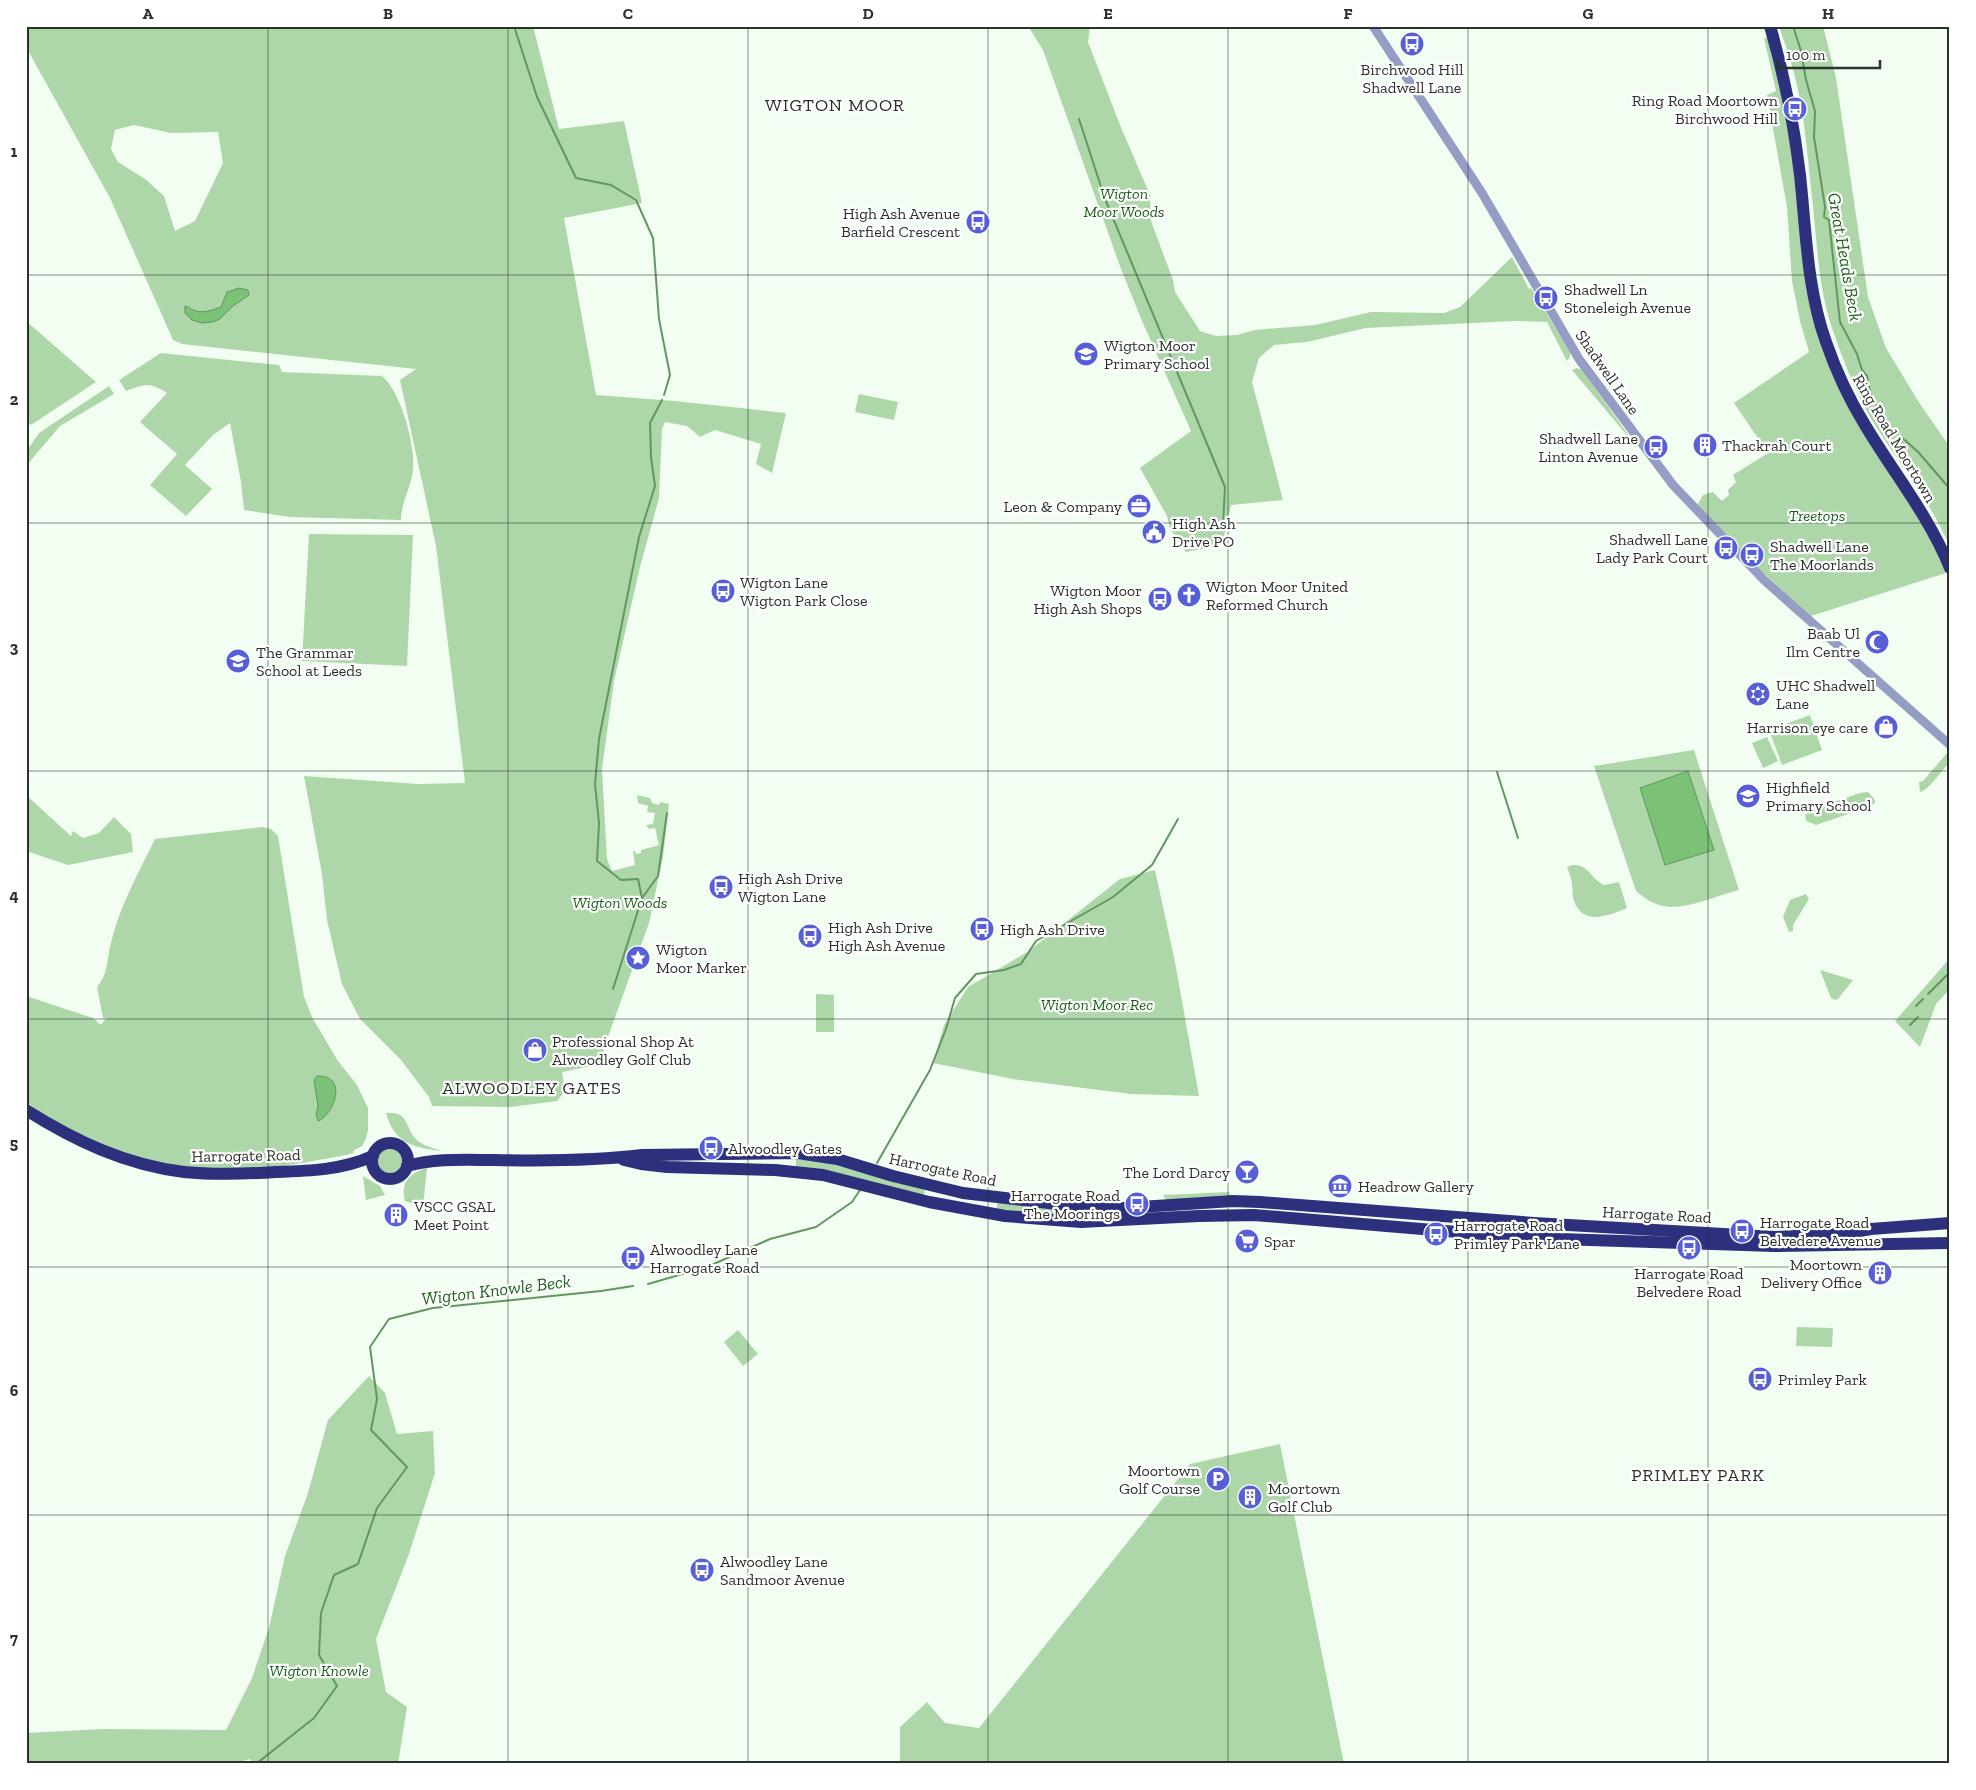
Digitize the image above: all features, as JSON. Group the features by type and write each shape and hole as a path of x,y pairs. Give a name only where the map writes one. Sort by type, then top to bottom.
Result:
{"highway":[{"name":"Ring Road Moortown","path":"1770,26 1781,64 1799,172 1810,278 1826,342 1853,404 1916,505 1950,568"},
{"name":"Harrogate Road","path":"26,1110 60,1131 91,1146 131,1161 184,1172 239,1174 330,1168 356,1164 373,1156"},
{"path":"384,1144 396,1144 407,1155 407,1166 401,1175 391,1179 381,1177 373,1166 373,1156 375,1151 384,1144"},
{"name":"Harrogate Road","path":"404,1151 442,1159 496,1160 618,1158 642,1155 798,1153 837,1159 900,1178 963,1193 1109,1209 1239,1201 1328,1206 1464,1218 1775,1237 1950,1223"},
{"path":"777,1153 790,1159 791,1164 787,1171"},
{"path":"701,1155 702,1169"},
{"name":"Harrogate Road","path":"618,1158 641,1164 702,1169 787,1171 823,1175 929,1202 1005,1216 1081,1222 1254,1215 1501,1236 1736,1245 1950,1244"},
{"name":"Harrogate Road","path":"407,1166 442,1159"},
{"name":"Harrogate Road","path":"330,1168 375,1170"},
{"path":"1239,1201 1242,1207 1247,1209 1281,1212 1292,1218"},
{"path":"1328,1206 1335,1213 1358,1215 1363,1218 1363,1224"},
{"path":"1425,1214 1424,1222 1426,1225 1457,1228 1462,1232"},
{"path":"1464,1218 1471,1223 1500,1225 1502,1227 1501,1236"},
{"path":"1918,1225 1924,1234 1924,1244"},
{"path":"1856,1232 1857,1238 1860,1241 1874,1241 1881,1245"}],"street":[{"name":"Shadwell Lane","path":"1372,26 1482,193 1579,359 1673,485 1764,580 1950,745"}],"green space":[{"name":"Wigton Woods","path":"26,26 533,26 559,129 624,121 642,203 564,218 596,395 786,413 772,473 756,464 761,444 715,430 700,437 687,426 665,422 662,429 659,498 640,567 614,681 602,769 607,859 612,871 635,865 633,851 636,854 641,853 641,850 659,845 655,828 649,829 646,825 653,824 655,813 647,812 648,806 638,803 637,795 650,798 652,803 659,805 660,802 669,804 663,857 649,923 605,1045 601,1064 562,1072 565,1091 557,1101 511,1107 432,1106 429,1097 401,1060 360,1019 342,984 327,920 322,874 304,776 418,784 465,783 436,546 400,380 416,369 182,344 173,340 110,198 26,47","holes":["134,125 171,133 218,132 223,163 195,221 175,231 164,196 145,179 118,162 111,149 115,130"]},
{"name":"Wigton Moor Woods","path":"1028,26 1090,26 1088,42 1120,125 1150,195 1151,221 1173,280 1175,292 1200,331 1216,336 1237,335 1255,330 1315,325 1371,312 1444,313 1460,307 1512,257 1529,289 1531,288 1570,352 1570,357 1567,361 1547,322 1516,321 1366,328 1307,342 1274,345 1259,358 1252,382 1283,500 1231,505 1222,545 1186,552 1170,529 1167,516 1140,468 1191,431 1121,269 1043,50"},
{"path":"1779,26 1823,26 1836,78 1868,297 1886,348 1920,404 1950,447 1950,547 1925,500 1864,405 1846,366 1832,328 1820,277 1800,101"},
{"name":"Treetops","path":"1764,38 1769,38 1782,90 1819,334 1934,544 1946,573 1811,616 1766,576 1698,504 1703,495 1713,492 1722,501 1729,495 1728,490 1736,482 1733,475 1768,453 1734,403 1809,352 1800,321 1792,281 1787,207 1767,95 1776,91"},
{"path":"26,321 96,382 31,425 26,421"},
{"path":"161,353 279,365 282,372 382,376 389,383 401,406 410,434 412,448 413,470 401,513 401,520 289,517 244,510 230,423 213,435 185,465 212,489 186,516 150,485 177,454 140,422 167,393 147,385 126,391 119,380"},
{"path":"1577,368 1582,370 1637,447 1572,370"},
{"path":"109,386 114,394 60,426 26,466 26,452 39,433"},
{"path":"859,394 898,402 894,420 855,412"},
{"path":"309,534 413,535 407,666 302,661"},
{"path":"1810,715 1822,750 1782,765 1769,730"},
{"path":"1767,737 1778,761 1763,768 1752,743"},
{"path":"1694,750 1739,890 1701,902 1671,907 1663,906 1656,904 1636,891 1594,766"},
{"path":"1948,752 1950,762 1931,784 1920,792 1919,782 1923,781"},
{"path":"1868,792 1875,800 1875,803 1869,807 1816,825 1806,821 1805,815 1810,810"},
{"path":"26,795 71,836 73,831 83,838 99,833 114,817 131,834 133,852 68,865 26,851"},
{"path":"262,827 271,829 278,836 304,997 313,1019 338,1061 357,1085 368,1108 368,1131 362,1146 353,1151 354,1153 341,1156 266,1168 230,1170 178,1166 124,1154 99,1145 54,1122 26,1102 26,996 93,1018 101,1025 106,1018 103,1018 97,987 105,973 110,947 123,905 155,839"},
{"path":"1578,865 1586,869 1604,885 1619,882 1627,908 1613,914 1598,917 1584,914 1578,909 1573,899 1572,881 1567,867"},
{"name":"Wigton Moor Rec","path":"1155,870 1175,962 1199,1096 1131,1094 1013,1079 933,1063 944,1025 968,987 1029,951 1120,879"},
{"path":"1806,894 1809,899 1793,925 1793,931 1789,932 1783,917 1790,900"},
{"path":"1950,958 1950,989 1936,1004 1920,1047 1895,1021"},
{"path":"1820,970 1853,980 1838,999 1835,1000 1831,998"},
{"path":"816,994 834,995 834,1032 816,1032"},
{"path":"386,1113 402,1116 417,1140 442,1151 414,1146 406,1142 394,1131"},
{"path":"390,1149 395,1150 401,1156 401,1166 395,1172 390,1173 385,1172 379,1166 378,1161 379,1156 385,1150"},
{"path":"796,1156 924,1189 925,1193 922,1196 796,1168"},
{"path":"427,1168 423,1207 405,1201 404,1189 408,1179"},
{"path":"363,1176 380,1186 385,1195 366,1200"},
{"path":"1229,1192 1230,1195 1166,1200 1163,1195"},
{"path":"998,1201 1052,1209 1057,1212 1071,1213 1071,1215 996,1210"},
{"path":"1797,1327 1833,1328 1832,1347 1796,1346"},
{"path":"738,1330 758,1354 743,1366 724,1342"},
{"name":"Wigton Knowle","path":"369,1376 385,1393 397,1434 433,1431 435,1473 409,1554 376,1639 386,1692 407,1707 398,1764 255,1764 249,1759 236,1764 26,1764 26,1733 103,1729 226,1730 252,1678 269,1628 285,1556 308,1493 328,1420"},
{"name":"Moortown Golf Club","path":"1280,1444 1344,1764 900,1764 900,1727 927,1702 945,1723 979,1728 1190,1464"}],"shaded area":[{"path":"239,288 248,290 249,295 233,306 220,319 202,323 192,320 185,313 185,306 195,311 203,312 221,307 227,292"},
{"path":"1688,771 1714,850 1665,865 1640,788"},
{"path":"317,1076 327,1077 336,1088 333,1104 324,1117 318,1121 314,1080"}],"waterway":[{"path":"514,26 537,97 576,178 611,185 636,200 653,238 659,319 670,375 664,395"},
{"name":"Great Heads Beck","path":"1793,26 1815,111 1814,137 1825,207 1824,217 1829,220 1840,322 1857,354 1862,370 1867,376 1870,393 1884,425 1919,453 1950,489"},
{"path":"1079,119 1105,199 1225,487 1223,525"},
{"path":"613,989 642,898 638,879 621,880 597,861 599,823 595,784 599,739 639,537 655,486 651,457 650,423 662,400"},
{"path":"1497,772 1518,838"},
{"path":"642,898 658,876 667,813"},
{"name":"Wigton Knowle Beck","path":"877,1163 930,1070 946,1029 955,998 976,974 1004,970 1021,964 1036,941 1113,897 1152,865 1178,819"},
{"name":"Great Heads Beck","path":"1928,994 1950,972"},
{"name":"Great Heads Beck","path":"1916,1006 1923,999"},
{"name":"Great Heads Beck","path":"1910,1025 1918,1017"},
{"name":"Wigton Knowle Beck","path":"648,1284 707,1267 770,1239 816,1227 852,1202 860,1190"},
{"name":"Wigton Knowle Beck","path":"256,1764 314,1718 337,1686 319,1655 321,1613 334,1575 358,1564 377,1508 407,1467 371,1430 377,1399 370,1347 389,1319 433,1308 633,1286"}],"place":[{"name":"Birchwood Hill Shadwell Lane","path":"1412,44"},
{"name":"Ring Road Moortown Birchwood Hill","path":"1795,109"},
{"name":"High Ash Avenue Barfield Crescent","path":"978,222"},
{"name":"Shadwell Ln Stoneleigh Avenue","path":"1546,298"},
{"name":"Wigton Moor Primary School","path":"1086,354"},
{"name":"Thackrah Court","path":"1705,445"},
{"name":"Shadwell Lane Linton Avenue","path":"1656,447"},
{"name":"Leon & Company","path":"1139,506"},
{"name":"High Ash Drive PO","path":"1154,532"},
{"name":"Shadwell Lane Lady Park Court","path":"1726,548"},
{"name":"Shadwell Lane The Moorlands","path":"1752,555"},
{"name":"Wigton Lane Wigton Park Close","path":"723,591"},
{"name":"Wigton Moor United Reformed Church","path":"1189,595"},
{"name":"Wigton Moor High Ash Shops","path":"1160,599"},
{"name":"Baab Ul Ilm Centre","path":"1877,642"},
{"name":"The Grammar School at Leeds","path":"238,661"},
{"name":"UHC Shadwell Lane","path":"1758,694"},
{"name":"Harrison eye care","path":"1886,727"},
{"name":"Highfield Primary School","path":"1748,796"},
{"name":"High Ash Drive Wigton Lane","path":"721,887"},
{"name":"High Ash Drive","path":"982,929"},
{"name":"High Ash Drive High Ash Avenue","path":"810,936"},
{"name":"Wigton Moor Marker","path":"638,958"},
{"name":"Professional Shop At Alwoodley Golf Club","path":"535,1050"},
{"name":"Alwoodley Gates","path":"711,1148"},
{"name":"The Lord Darcy","path":"1247,1172"},
{"name":"Headrow Gallery","path":"1340,1186"},
{"name":"Harrogate Road The Moorings","path":"1137,1204"},
{"name":"VSCC GSAL Meet Point","path":"396,1215"},
{"name":"Harrogate Road Belvedere Avenue","path":"1742,1231"},
{"name":"Harrogate Road Primley Park Lane","path":"1436,1234"},
{"name":"Spar","path":"1247,1241"},
{"name":"Harrogate Road Belvedere Road","path":"1689,1248"},
{"name":"Alwoodley Lane Harrogate Road","path":"633,1258"},
{"name":"Moortown Delivery Office","path":"1880,1273"},
{"name":"Primley Park","path":"1760,1379"},
{"name":"Moortown Golf Course","path":"1218,1479"},
{"name":"Moortown Golf Club","path":"1250,1497"},
{"name":"Alwoodley Lane Sandmoor Avenue","path":"702,1570"}],"district":[{"name":"WIGTON MOOR","path":"835,105"},
{"name":"ALWOODLEY GATES","path":"532,1088"},
{"name":"PRIMLEY PARK","path":"1698,1475"}]}
